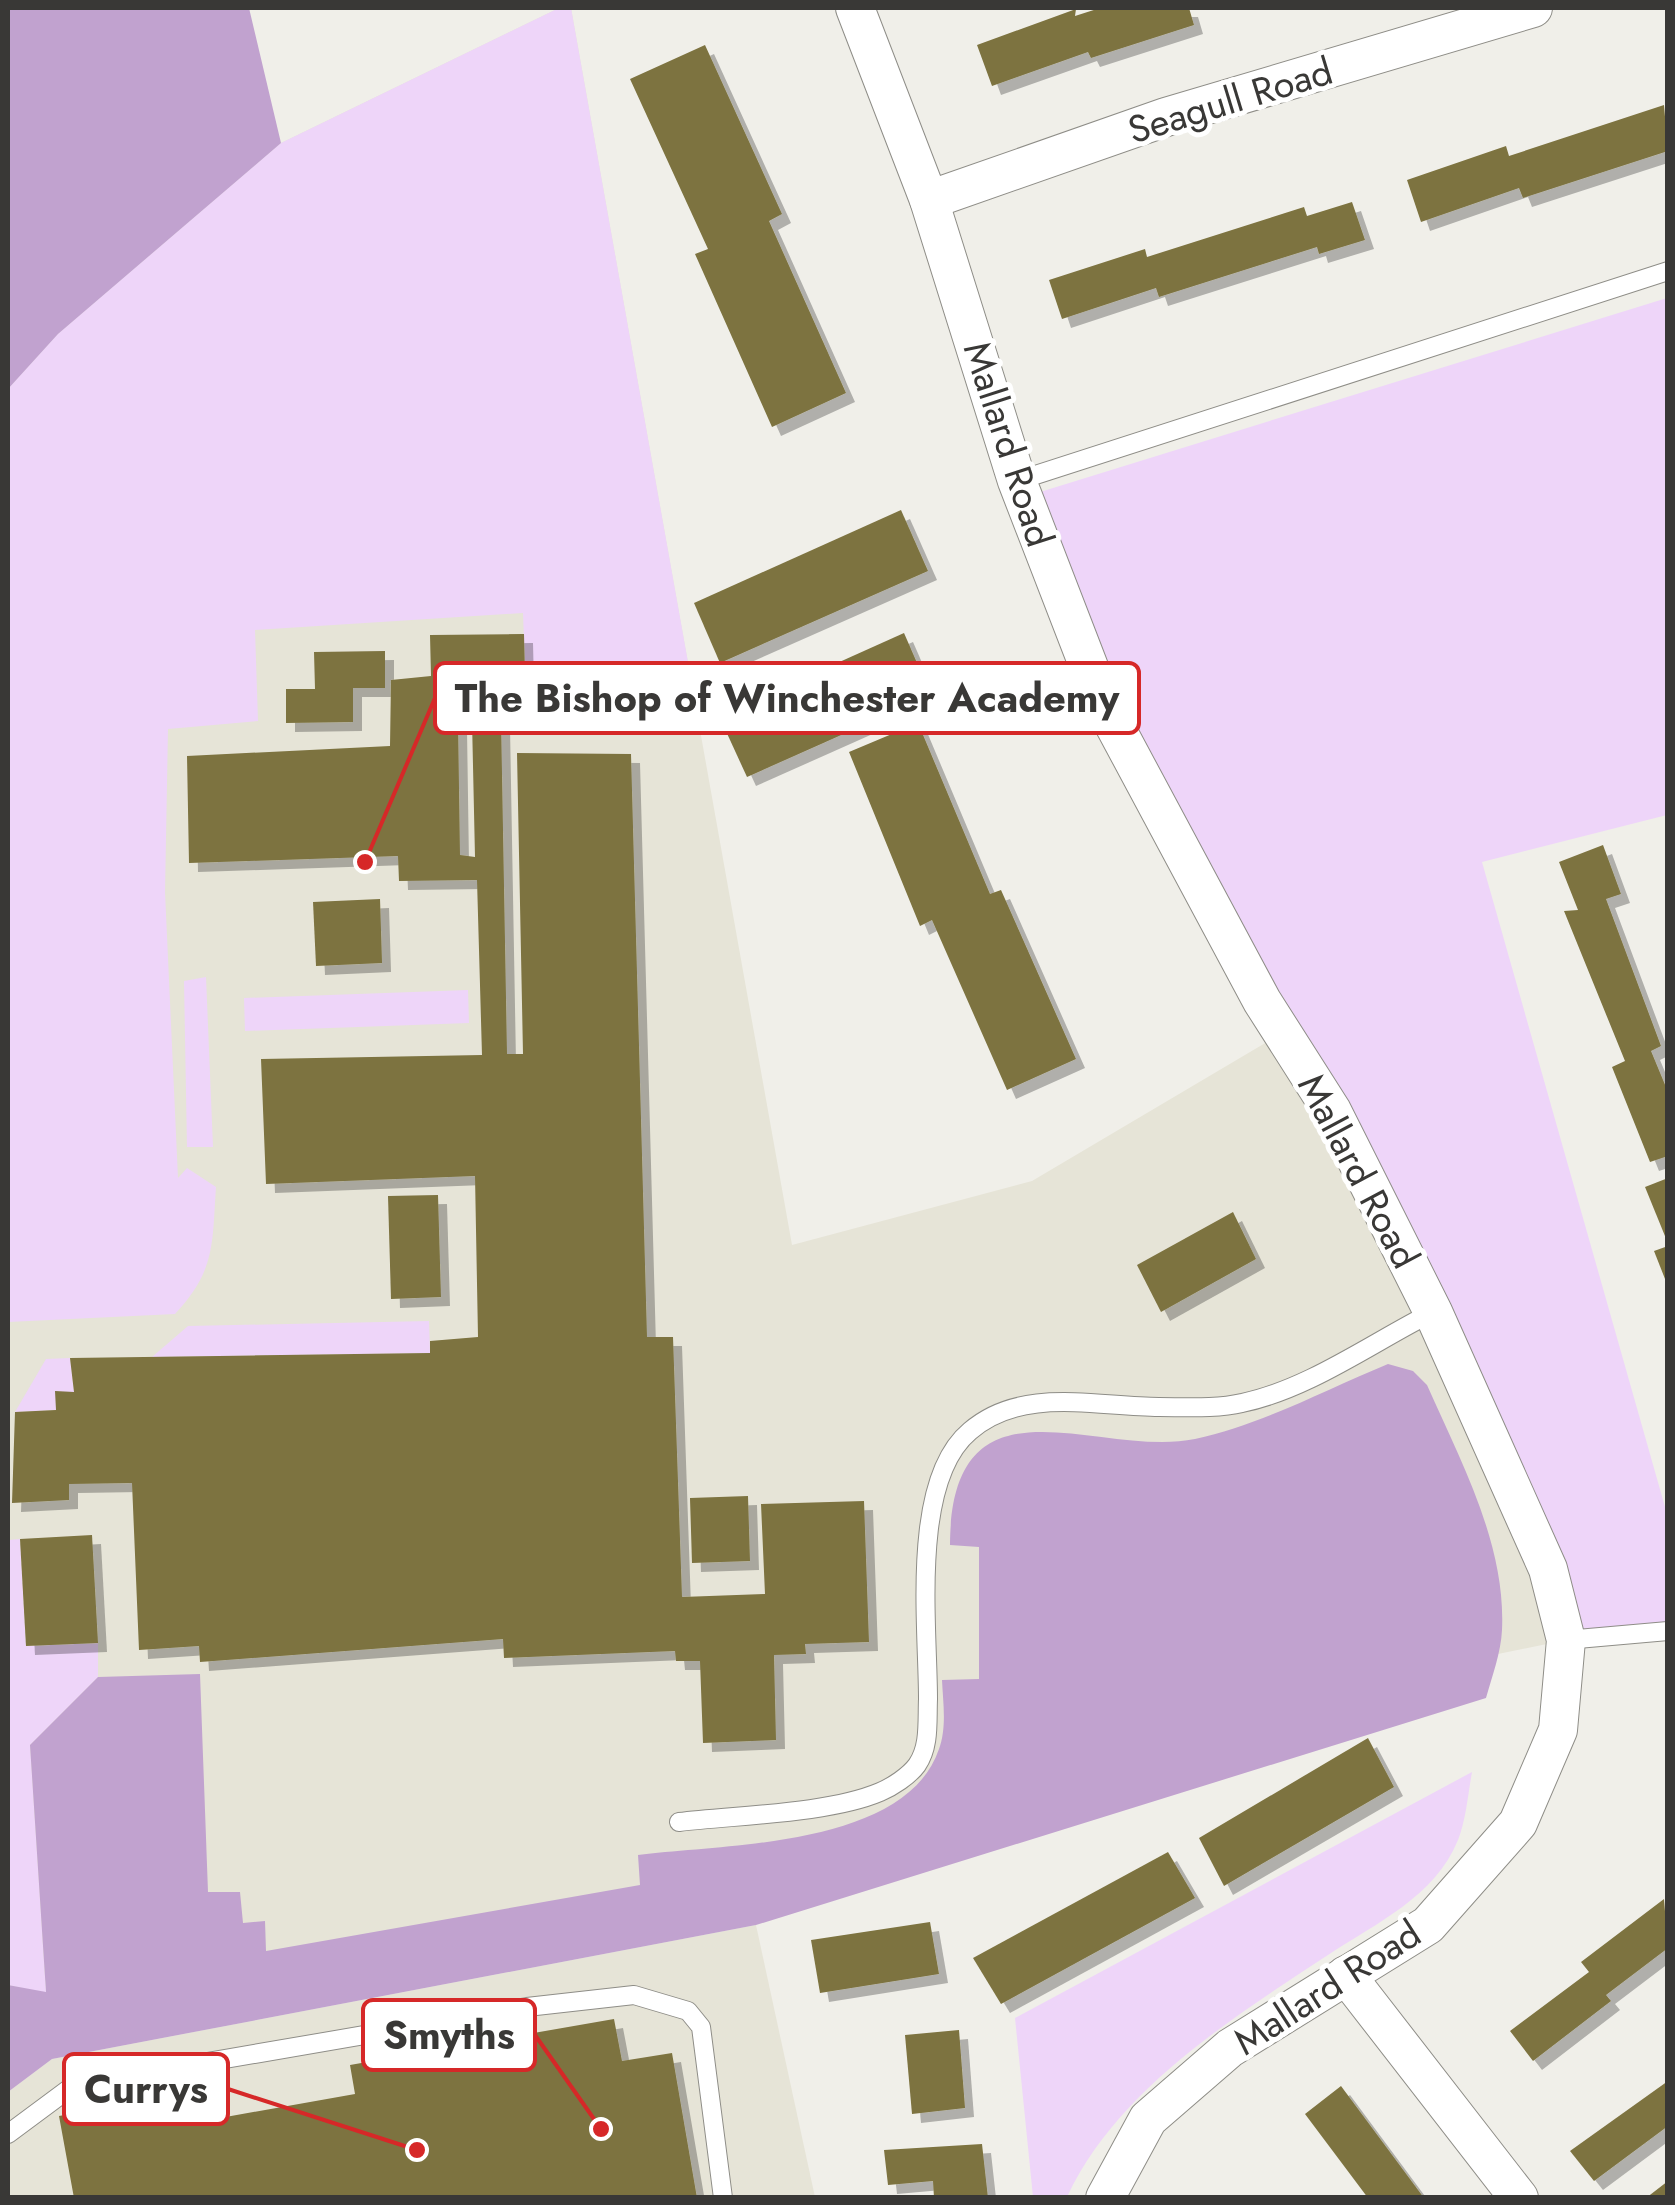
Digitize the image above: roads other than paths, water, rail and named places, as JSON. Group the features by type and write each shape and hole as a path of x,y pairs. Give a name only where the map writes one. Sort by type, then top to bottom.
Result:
{"street":[{"name":"Mallard Road","path":"855,8 930,200 1017,482 1104,706 1262,1001 1332,1112 1433,1312 1548,1569 1566,1640 1558,1730 1518,1823 1428,1925 1230,2048 1148,2119 1104,2198"},
{"name":"Seagull Road","path":"930,200 1166,117 1533,8"},
{"path":"1346,1974 1519,2198"}],"lane":[{"path":"1017,482 1668,271"},
{"path":"678,1822 803,1808 879,1793 917,1765 929,1732 928,1579 934,1488 945,1460 968,1432 1001,1410 1035,1402 1161,1407 1242,1403 1312,1376 1433,1312"},
{"path":"1566,1640 1668,1632"},
{"path":"8,2134 74,2085 527,2007 634,1994 688,2011 701,2027 723,2198"}],"place":[{"name":"The Bishop of Winchester Academy","path":"365,862"},
{"name":"Smyths","path":"601,2129"},
{"name":"Currys","path":"417,2150"}]}
